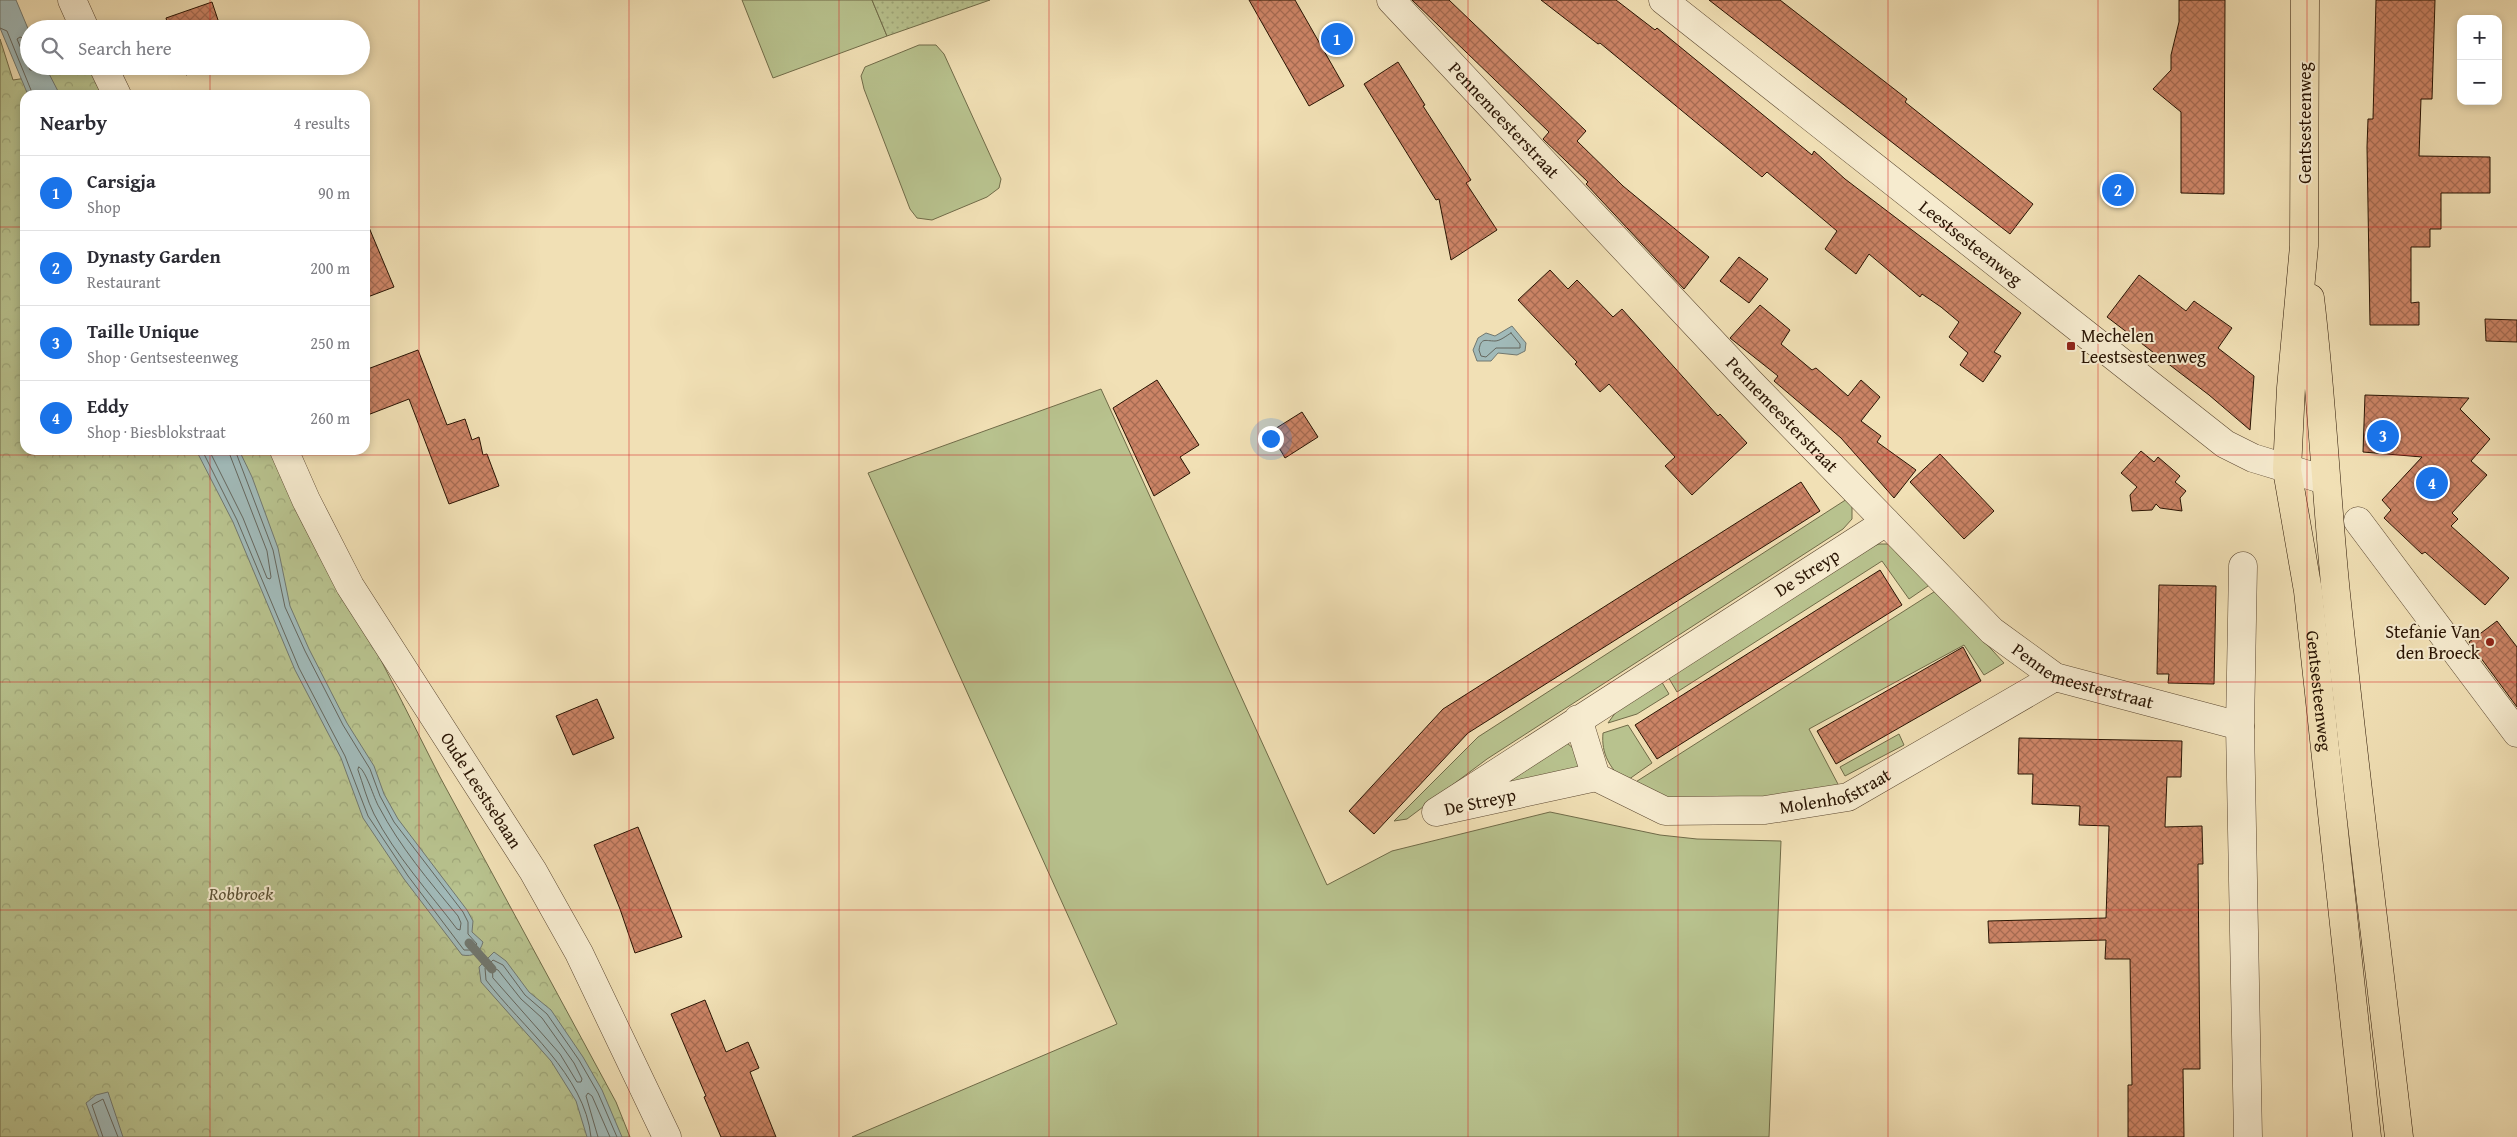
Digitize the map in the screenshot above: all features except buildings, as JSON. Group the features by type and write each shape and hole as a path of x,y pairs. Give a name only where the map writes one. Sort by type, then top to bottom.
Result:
{"main road":[{"name":"Gentsesteenweg","path":"2305,0 2304,246 2291,388 2287,470 2308,592 2367,1137"},
{"name":"Gentsesteenweg","path":"2304,246 2321,388 2325,480 2399,1137"}],"street":[{"path":"72,0 81,20"},
{"name":"Pennemeesterstraat","path":"1391,0 1749,381 1992,631 2055,677 2240,726"},
{"name":"Leestsesteenweg","path":"1663,0 2225,444 2253,458 2287,470 2325,480"},
{"path":"107,75 114,90"},
{"name":"Oude Leestsebaan","path":"286,455 306,500 350,586 533,871 579,953 667,1137"},
{"path":"2358,521 2517,733"},
{"name":"De Streyp","path":"1596,777 1436,812 1886,522"},
{"path":"2243,566 2240,726 2248,1137"},
{"name":"Molenhofstraat","path":"1596,777 1665,811 1765,810 1848,797 2055,677"},
{"path":"1578,719 1596,777"}],"green space":[{"path":"742,0 872,0 887,36 773,78"},
{"path":"872,0 990,0 887,36"},
{"name":"Robbroek","path":"0,39 13,80 46,75 96,75 104,90 20,90 20,455 278,455 440,777 616,1102 630,1137 0,1137"},
{"path":"919,45 936,45 944,54 1001,179 999,188 987,197 932,220 917,218 910,209 864,89 861,76 865,67"},
{"path":"1101,389 1327,885 1392,851 1550,812 1660,835 1697,839 1781,841 1769,1137 852,1137 1117,1024 868,473"},
{"path":"1847,499 1852,505 1852,519 1843,529 1487,759 1407,819 1394,821 1478,737"},
{"path":"1879,544 1893,544 1931,584 1909,599 1882,561 1677,692 1667,675 1868,548"},
{"path":"1937,590 2004,663 1984,675 1964,645 1809,729 1839,786 1770,802 1673,800 1631,785"},
{"path":"1660,679 1669,694 1637,714 1608,723 1618,709"},
{"path":"1628,725 1652,763 1625,782 1611,766 1605,754 1603,733"},
{"path":"1899,734 1904,745 1845,776 1840,767"},
{"path":"1567,743 1574,749 1580,772 1501,787"}],"water":[{"path":"0,0 16,0 24,20 20,20 20,75 50,75 57,90 26,90 0,28"},
{"path":"1512,326 1526,343 1525,351 1517,355 1498,353 1491,361 1477,361 1473,350 1478,338 1486,333 1495,336"},
{"path":"199,455 241,455 252,477 278,548 290,606 309,649 347,723 374,766 384,794 398,819 467,910 473,921 472,932 483,942 476,953 462,955 404,879 363,818 341,758 295,670 233,522"},
{"path":"494,952 506,961 529,992 551,1010 583,1057 602,1090 622,1137 587,1137 576,1101 551,1061 481,982 479,967"},
{"path":"108,1092 123,1137 99,1137 86,1103 96,1095"}],"waterway":[{"path":"469,943 492,969"}],"place":[{"name":"Carsigja","path":"1337,39"},
{"name":"Dynasty Garden","path":"2118,190"},
{"name":"Mechelen Leestsesteenweg","path":"2071,346"},
{"name":"Taille Unique","path":"2383,436"},
{"name":"Eddy","path":"2432,483"},
{"name":"Stefanie Van den Broeck","path":"2490,642"}]}
